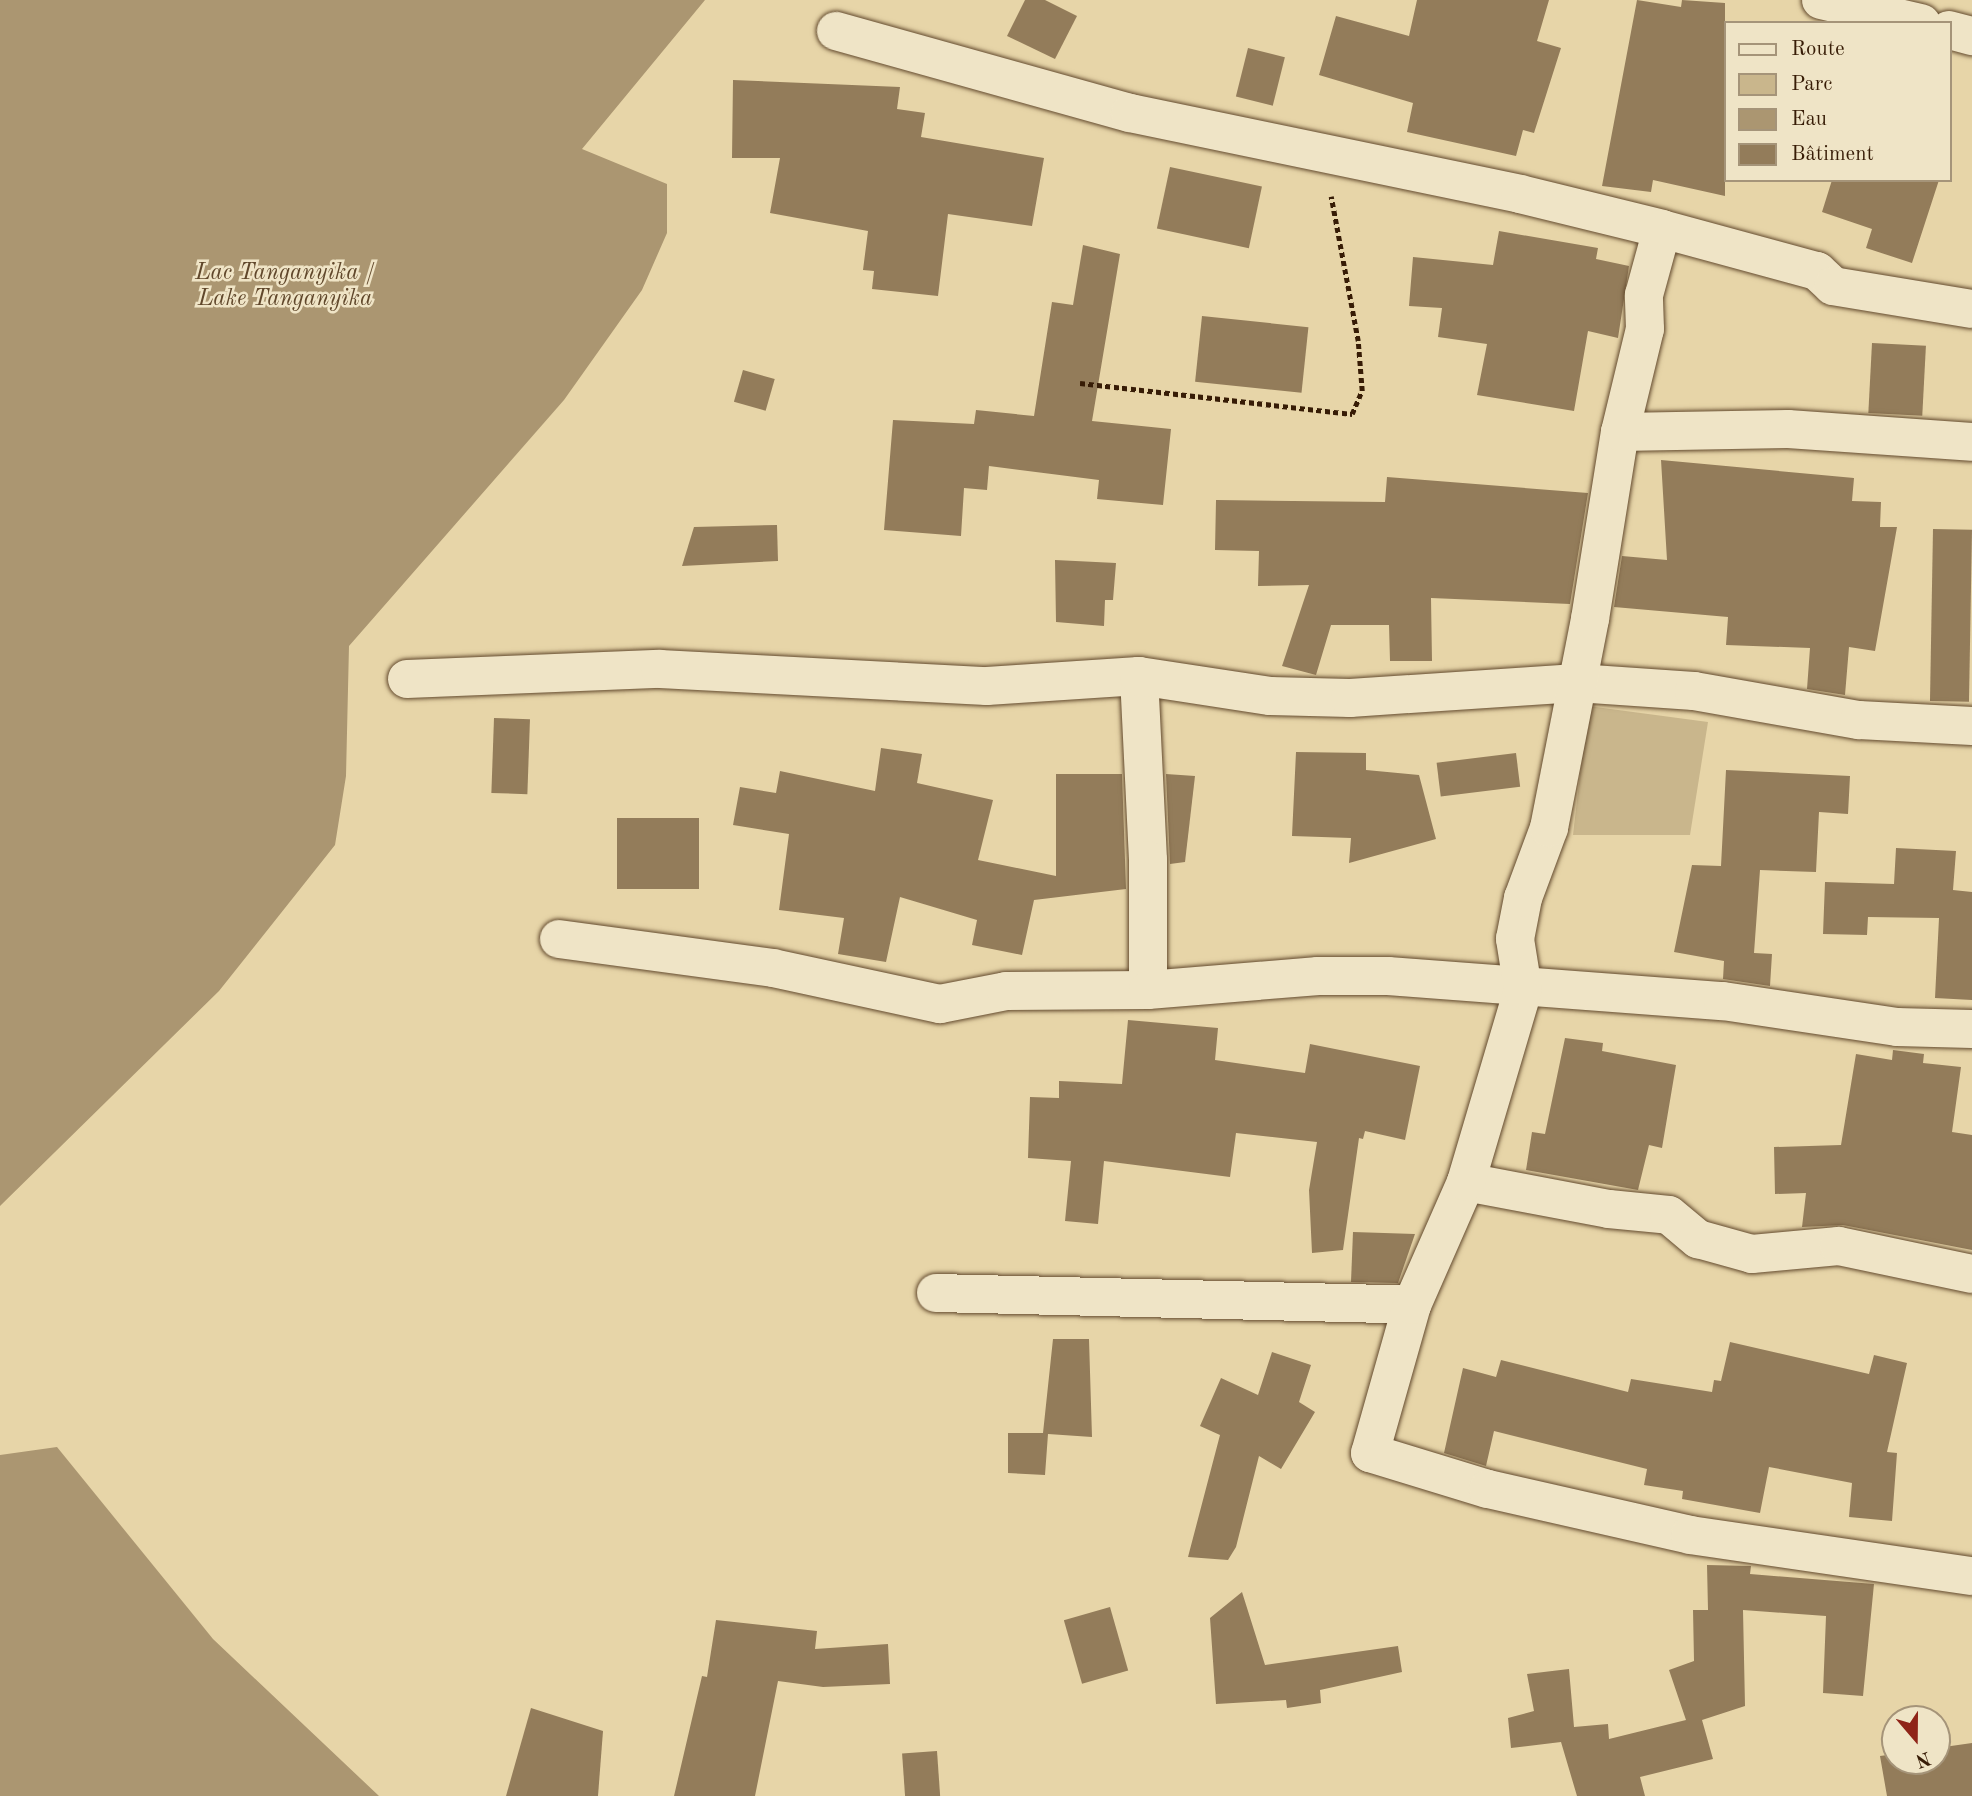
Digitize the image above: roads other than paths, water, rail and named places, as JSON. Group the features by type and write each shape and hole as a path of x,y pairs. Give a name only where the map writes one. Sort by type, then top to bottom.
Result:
{"street":[{"path":"1821,0 1912,21"},
{"path":"836,31 1130,113 1520,194 1662,229 1817,271 1833,286 1972,309"},
{"path":"1951,31 1972,36"},
{"path":"1662,229 1644,295 1645,330 1620,432 1577,684 1549,828 1523,898 1515,939 1523,989 1466,1182 1412,1305 1370,1453 1488,1489 1690,1535 1972,1576"},
{"path":"1620,432 1788,429 1972,442"},
{"path":"407,679 660,669 987,687 1139,676 1313,698 1577,684 1694,691 1859,720 1972,726"},
{"path":"1139,676 1148,860 1148,990"},
{"path":"559,939 773,968 940,1004 1006,991 1148,990 1318,976 1388,976 1523,989 1564,988 1710,1000 1896,1027 1972,1028"},
{"path":"1466,1182 1609,1209 1670,1215 1698,1239 1752,1254 1839,1246 1972,1274"},
{"path":"936,1293 1412,1305"}],"water":[{"name":"Lac Tanganyika / Lake Tanganyika","path":"0,0 705,0 582,149 667,184 667,233 642,290 564,400 349,646 346,776 335,845 219,991 0,1206"},
{"path":"57,1447 213,1639 379,1796 0,1796 0,1455"}]}
